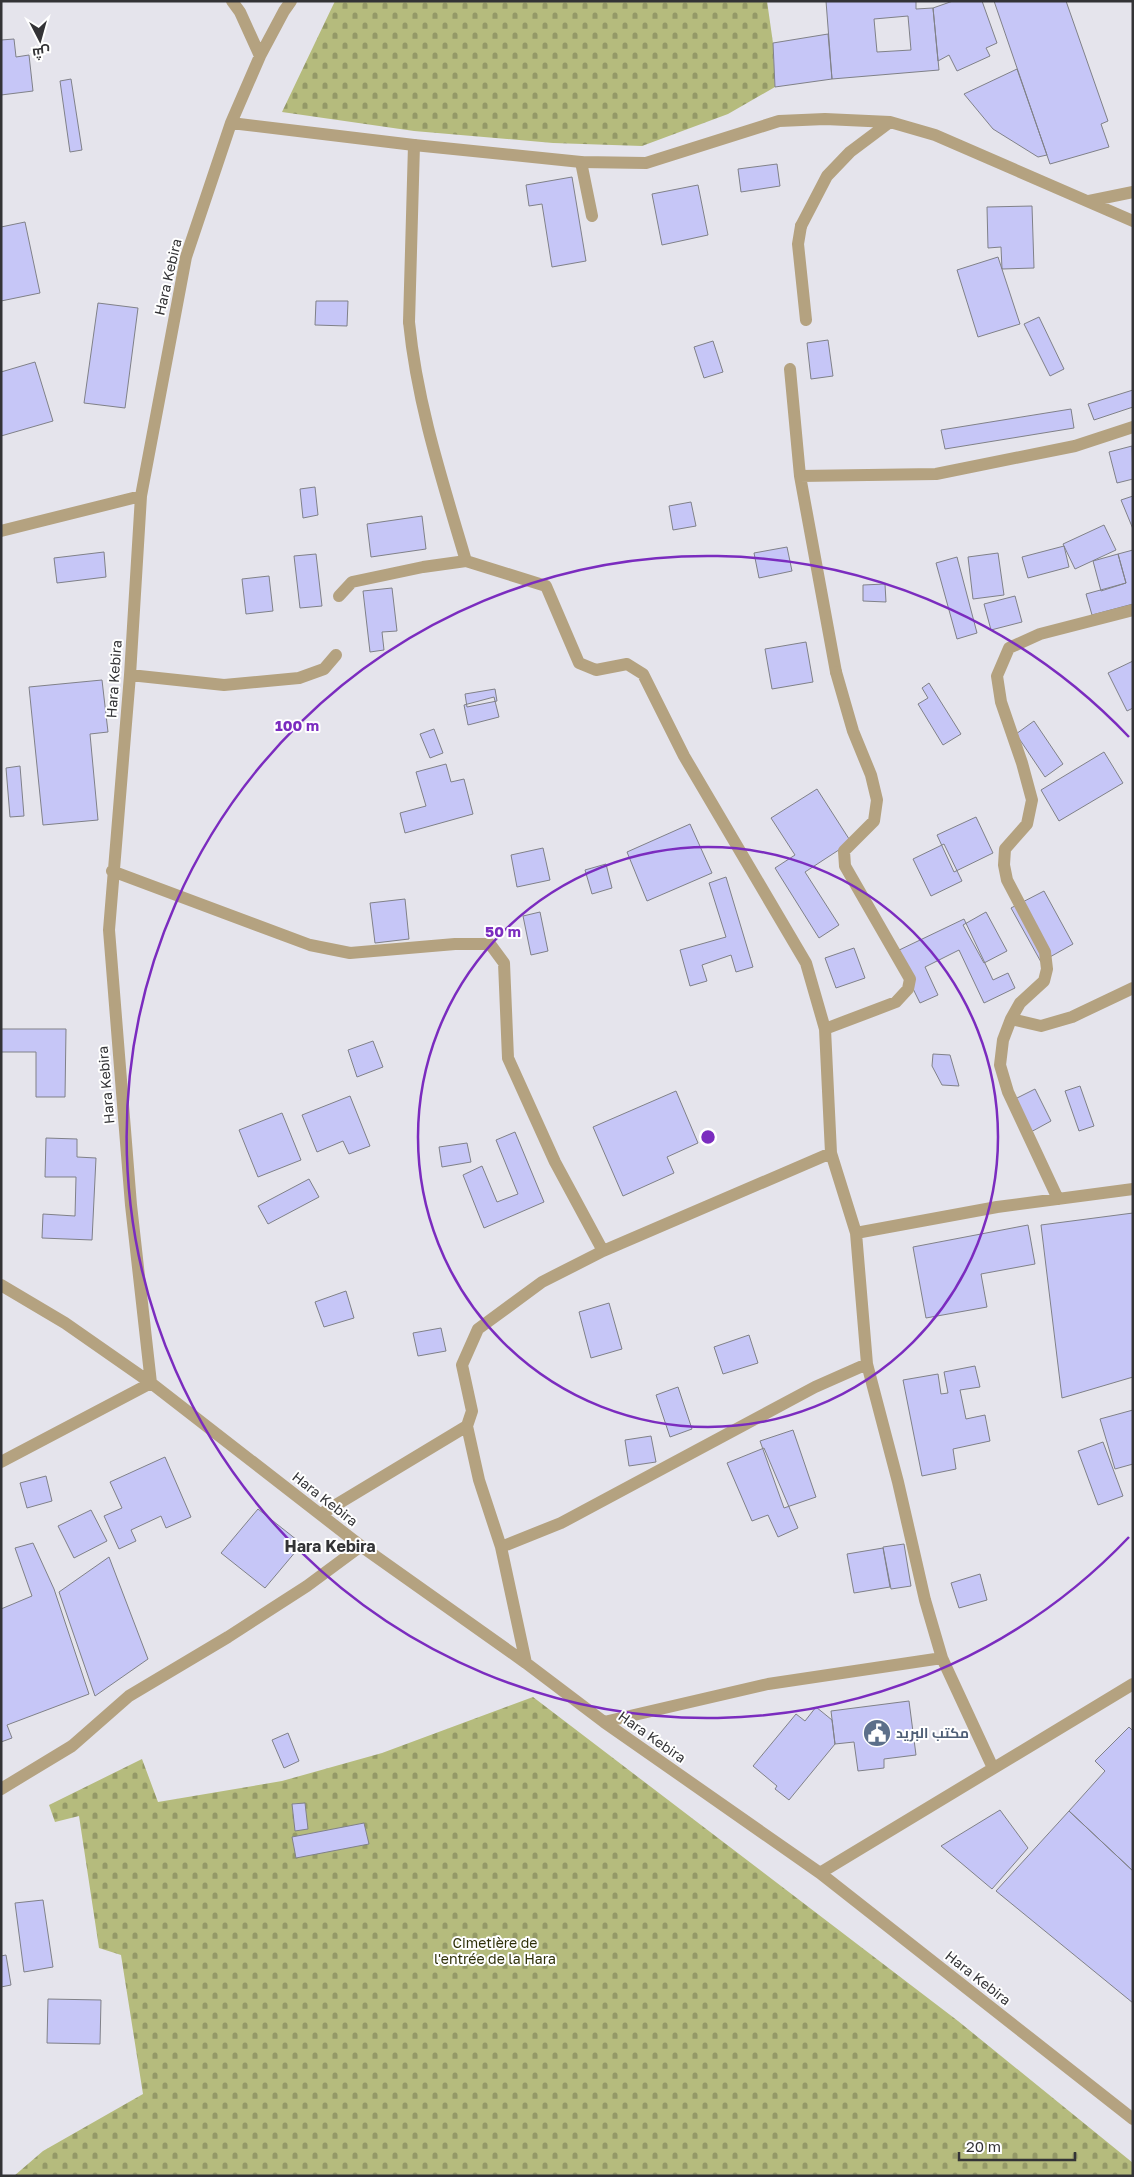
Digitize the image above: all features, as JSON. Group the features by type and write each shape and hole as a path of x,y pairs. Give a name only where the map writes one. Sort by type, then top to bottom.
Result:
{"street":[{"path":"232,1 240,12 260,56"},
{"name":"Hara Kebira","path":"150,1383 131,1205 109,930 112,871 130,675 140,496 186,257 230,123 260,56 291,1"},
{"path":"230,123 580,162 646,163 779,121 825,119 890,122 935,135 1133,221"},
{"path":"806,320 798,244 801,226 827,176 850,152 890,122"},
{"path":"414,145 409,322 412,355 431,442 466,562"},
{"path":"580,162 592,216"},
{"path":"1088,201 1133,192"},
{"path":"790,369 800,476 836,672 853,731 871,775 877,800 874,821 844,851 845,866 910,979 908,989 896,1002 825,1029"},
{"path":"800,476 936,474 1075,446 1133,428"},
{"path":"1,531 140,496"},
{"path":"339,596 352,582 422,567 466,562 546,586 579,663 596,670 627,664 643,674 684,756 806,963 825,1029 831,1153 856,1232 867,1364 898,1482 925,1600 942,1658 993,1768"},
{"path":"1058,1199 1008,1092 1000,1065 1003,1040 1011,1019 1020,1003 1044,982 1047,969 1045,952 1007,880 1004,865 1005,850 1028,824 1032,800 1022,764 1000,702 997,676 1009,648 1040,634 1133,610"},
{"path":"130,675 224,685 299,678 324,669 336,655"},
{"path":"112,871 310,945 350,953 455,944 490,944 504,963 508,1058 550,1153 602,1251"},
{"path":"1011,1019 1041,1026 1072,1018 1133,988"},
{"path":"526,1663 501,1547 478,1480 467,1426 472,1411 462,1365 478,1329 542,1282 602,1251 831,1153"},
{"path":"856,1232 997,1207 1133,1189"},
{"name":"Hara Kebira","path":"1,1285 65,1323 150,1383 361,1546 526,1663 604,1722 820,1873 1133,2119"},
{"path":"501,1547 562,1523 815,1386 867,1364"},
{"path":"1,1462 150,1383"},
{"path":"321,1514 467,1426"},
{"path":"1,1789 72,1746 129,1696 228,1637 307,1586 361,1546"},
{"path":"604,1722 768,1684 942,1658"},
{"path":"820,1873 1133,1684"}],"green space":[{"path":"335,1 767,1 773,43 775,87 728,114 642,146 553,143 414,131 282,112"},
{"name":"Cimetière de l'entrée de la Hara","path":"533,1697 958,2021 1133,2163 1133,2176 14,2176 43,2151 143,2094 121,1955 99,1948 79,1816 55,1822 49,1805 142,1759 158,1802 282,1781 382,1753"}],"building":[{"path":"826,1 916,1 916,9 933,8 939,70 832,79","holes":["908,16 911,50 877,52 874,19"]},
{"path":"953,1 982,1 997,43 986,48 990,56 957,71 949,55 938,61 933,8"},
{"path":"994,1 1066,1 1108,121 1101,124 1109,147 1050,164"},
{"path":"828,34 832,79 775,87 773,43"},
{"path":"14,39 16,57 29,55 33,91 1,95 1,40"},
{"path":"1017,69 1047,155 1038,157 993,129 964,94"},
{"path":"71,79 82,150 70,152 60,81"},
{"path":"777,164 780,186 741,192 738,169"},
{"path":"572,177 586,261 552,267 542,204 529,206 526,185"},
{"path":"698,185 708,235 662,245 652,194"},
{"path":"1032,206 1034,268 1002,269 1001,247 988,248 987,207"},
{"path":"25,222 40,293 1,301 1,227"},
{"path":"998,257 1020,324 978,337 957,270"},
{"path":"316,301 348,301 347,326 315,325"},
{"path":"98,303 138,308 125,408 84,403"},
{"path":"1039,317 1064,369 1050,376 1024,324"},
{"path":"828,340 833,376 811,379 807,343"},
{"path":"713,341 723,372 704,378 694,347"},
{"path":"35,362 53,421 1,436 1,372"},
{"path":"1133,390 1133,407 1094,420 1088,404"},
{"path":"1071,409 1074,428 945,449 941,430"},
{"path":"1132,446 1133,479 1117,483 1109,452"},
{"path":"315,487 318,515 303,518 300,489"},
{"path":"1133,496 1133,529 1121,500"},
{"path":"691,502 696,526 673,530 669,506"},
{"path":"422,516 426,549 371,557 367,524"},
{"path":"1104,525 1116,550 1075,569 1063,544"},
{"path":"1064,546 1069,567 1028,578 1022,557"},
{"path":"787,547 792,571 759,578 754,553"},
{"path":"1133,550 1133,604 1092,615 1086,594 1126,583 1118,554"},
{"path":"104,552 106,577 57,583 54,558"},
{"path":"998,553 1004,595 973,599 968,557"},
{"path":"316,554 322,606 300,608 294,556"},
{"path":"1118,554 1126,583 1101,591 1093,561"},
{"path":"957,557 977,633 957,639 936,563"},
{"path":"269,576 273,611 246,614 242,579"},
{"path":"885,584 886,602 863,601 863,585"},
{"path":"392,588 397,631 382,632 384,650 370,652 363,591"},
{"path":"1015,596 1022,622 991,630 984,604"},
{"path":"806,642 813,682 772,689 765,649"},
{"path":"1133,661 1133,708 1127,711 1108,673"},
{"path":"102,680 108,732 90,734 98,820 43,825 29,687"},
{"path":"929,683 961,734 943,745 918,704 928,698 922,688"},
{"path":"495,689 497,701 467,707 465,694"},
{"path":"494,697 499,717 468,725 464,705"},
{"path":"1034,721 1063,764 1045,777 1016,734"},
{"path":"434,729 443,753 430,758 420,734"},
{"path":"1104,752 1123,783 1059,821 1041,790"},
{"path":"446,764 451,782 464,779 473,814 405,833 400,813 426,806 416,772"},
{"path":"20,766 24,816 10,817 6,768"},
{"path":"817,789 851,842 805,872 839,925 819,938 775,868 795,855 771,818"},
{"path":"976,817 993,853 954,872 937,835"},
{"path":"690,824 712,873 647,901 627,852"},
{"path":"944,844 962,881 931,896 913,859"},
{"path":"543,848 550,880 517,887 511,855"},
{"path":"606,864 612,888 592,894 585,870"},
{"path":"726,877 753,967 736,972 731,955 702,965 707,981 690,986 680,950 726,937 709,883"},
{"path":"1044,891 1073,944 1041,962 1011,908"},
{"path":"405,899 409,939 375,943 370,903"},
{"path":"540,912 548,951 531,955 523,916"},
{"path":"986,912 1007,951 984,963 963,925"},
{"path":"964,919 993,980 1008,973 1015,988 984,1003 959,950 925,967 938,995 920,1003 895,952"},
{"path":"854,948 865,978 836,988 825,958"},
{"path":"1,1029 66,1029 65,1097 36,1097 36,1052 1,1052"},
{"path":"373,1041 383,1067 357,1077 348,1050"},
{"path":"933,1054 950,1055 959,1086 942,1085 932,1066"},
{"path":"1080,1086 1094,1126 1079,1131 1065,1091"},
{"path":"1035,1089 1051,1121 1029,1133 1013,1100"},
{"path":"676,1091 698,1143 667,1157 674,1173 623,1196 593,1127"},
{"path":"350,1096 370,1146 349,1154 343,1141 317,1152 302,1115"},
{"path":"282,1113 301,1160 258,1177 239,1130"},
{"path":"515,1132 544,1202 484,1228 463,1175 482,1166 497,1202 518,1194 496,1140"},
{"path":"46,1138 77,1139 77,1157 96,1158 92,1240 42,1238 43,1214 75,1216 76,1177 45,1177"},
{"path":"467,1143 471,1162 442,1167 439,1147"},
{"path":"309,1179 319,1197 268,1224 258,1206"},
{"path":"1133,1213 1133,1377 1062,1398 1041,1225"},
{"path":"1028,1225 1035,1264 981,1274 987,1307 926,1318 913,1247"},
{"path":"346,1291 354,1318 324,1327 315,1302"},
{"path":"609,1303 622,1349 591,1358 579,1312"},
{"path":"441,1328 446,1351 418,1356 413,1333"},
{"path":"749,1335 758,1363 723,1374 714,1347"},
{"path":"975,1366 980,1387 960,1390 966,1419 985,1415 990,1441 953,1449 956,1469 922,1476 903,1380 938,1374 941,1394 948,1393 944,1372"},
{"path":"678,1387 692,1429 670,1437 656,1395"},
{"path":"1133,1410 1133,1464 1115,1469 1100,1419"},
{"path":"793,1430 816,1497 784,1508 760,1441"},
{"path":"651,1436 656,1462 629,1466 625,1440"},
{"path":"1103,1442 1123,1496 1098,1505 1078,1451"},
{"path":"764,1448 798,1528 778,1537 768,1515 752,1521 727,1463"},
{"path":"165,1457 191,1517 166,1528 161,1516 131,1530 136,1541 119,1549 104,1516 122,1508 110,1482"},
{"path":"46,1476 52,1501 27,1508 20,1483"},
{"path":"258,1509 302,1544 265,1588 221,1553"},
{"path":"91,1510 107,1541 74,1558 58,1526"},
{"path":"33,1543 54,1589 89,1694 7,1725 12,1738 1,1742 1,1609 32,1596 15,1548"},
{"path":"904,1544 911,1586 891,1589 883,1547"},
{"path":"883,1548 890,1587 854,1593 847,1554"},
{"path":"109,1557 148,1659 95,1696 59,1592"},
{"path":"980,1574 987,1600 959,1608 951,1583"},
{"path":"909,1701 916,1755 884,1759 884,1768 858,1771 854,1742 835,1744 831,1711"},
{"path":"816,1707 832,1720 835,1744 789,1800 775,1789 777,1786 753,1766 796,1714 805,1721"},
{"path":"1129,1727 1133,1731 1133,1871 1069,1811 1105,1771 1095,1761"},
{"path":"288,1733 299,1761 284,1768 272,1740"},
{"path":"305,1803 308,1829 295,1831 292,1804"},
{"path":"1000,1810 1028,1848 992,1889 941,1846"},
{"path":"1069,1811 1133,1871 1133,2003 996,1891"},
{"path":"364,1823 369,1844 296,1858 292,1837"},
{"path":"43,1900 53,1967 24,1972 15,1903"},
{"path":"6,1955 11,1985 1,1987 1,1956"},
{"path":"48,1999 101,2000 100,2044 47,2043"}],"place":[{"name":"مكتب البريد","path":"877,1733"}],"district":[{"name":"Hara Kebira","path":"330,1546"}]}
